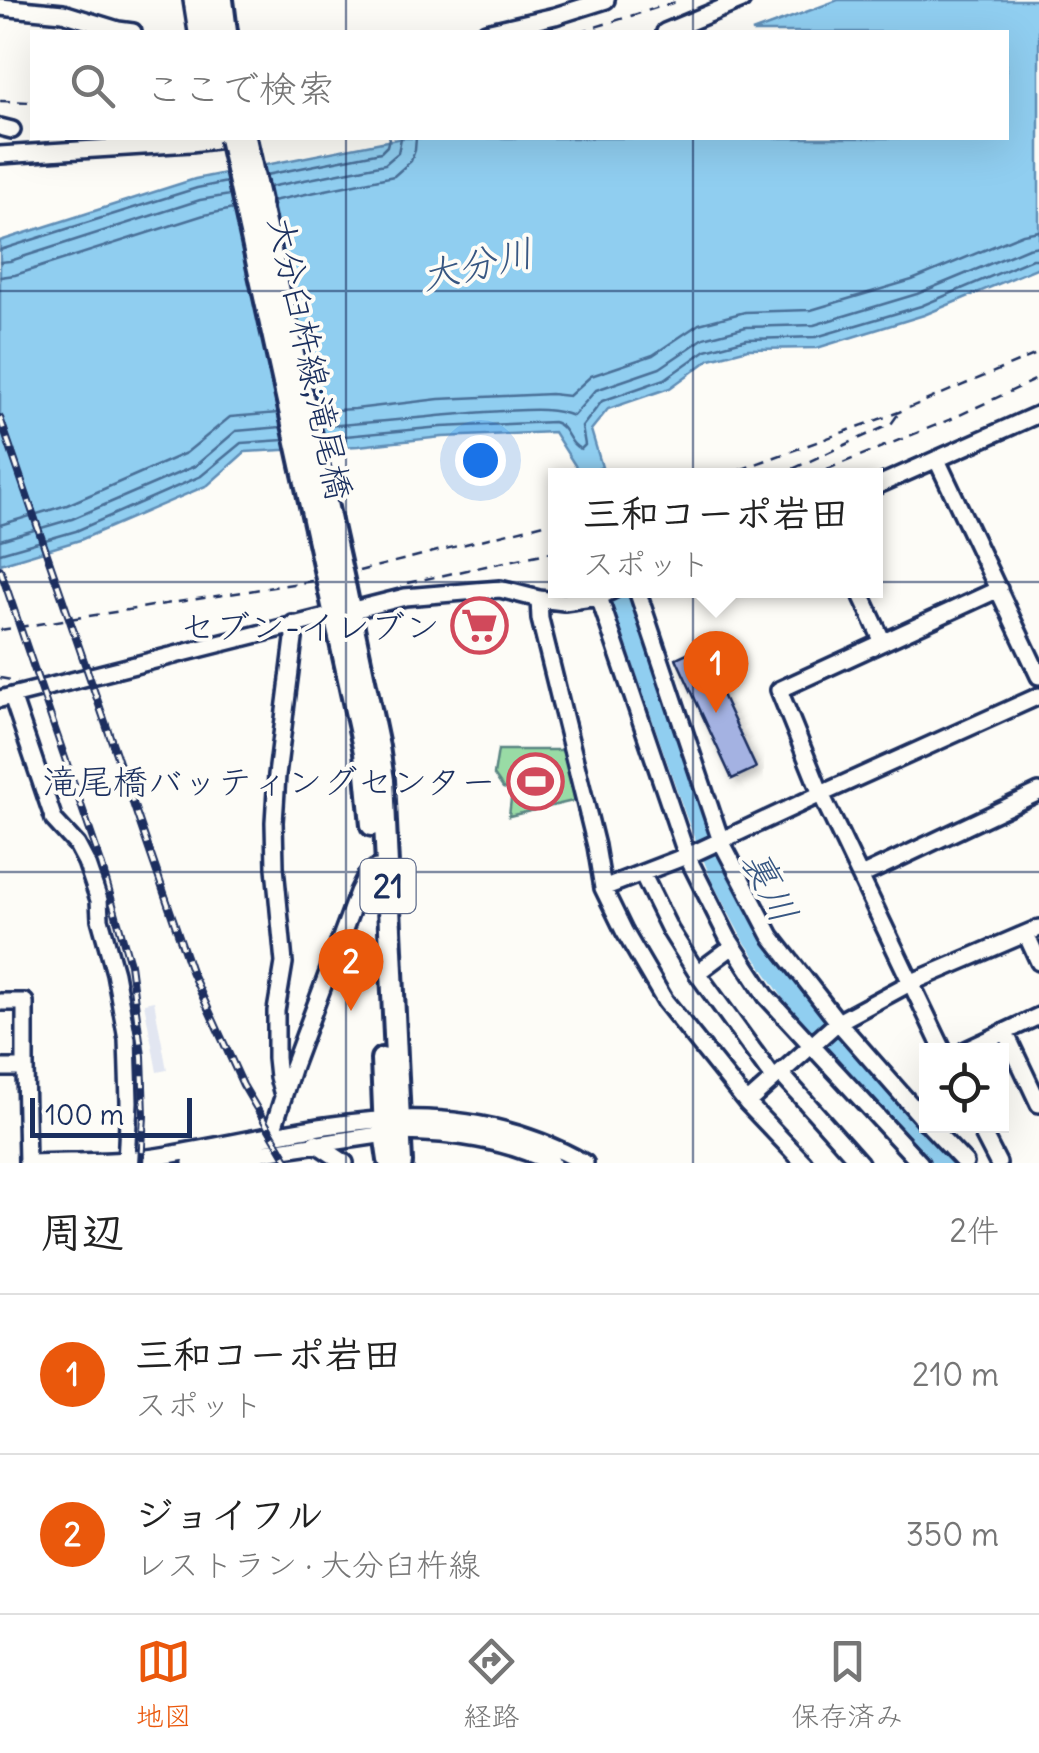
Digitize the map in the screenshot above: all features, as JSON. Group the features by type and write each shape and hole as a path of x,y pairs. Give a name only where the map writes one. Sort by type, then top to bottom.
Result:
{"main road":[{"path":"206,0 211,30"},
{"path":"222,0 226,30"},
{"name":"大分臼杵線;滝尾橋","path":"231,140 333,586"},
{"name":"大分臼杵線;滝尾橋","path":"245,140 333,586"},
{"name":"21","path":"333,586 378,747 383,780 390,1163"},
{"name":"21","path":"342,613 365,752 392,1125 401,1163"}],"street":[{"path":"192,0 197,30"},
{"path":"491,30 553,6 606,0"},
{"path":"671,30 742,0"},
{"path":"0,7 63,13 118,30"},
{"path":"0,156 215,140"},
{"path":"883,483 1039,414"},
{"path":"938,460 1039,676"},
{"path":"126,1161 127,1040 100,919 100,900 86,862 54,820 6,698 405,597 500,589 564,602 584,598"},
{"path":"940,1043 821,794 779,690 999,589"},
{"path":"610,598 691,855 734,946 766,996 816,1043 920,1163"},
{"path":"639,598 718,842 772,936 836,1023 919,1114"},
{"path":"863,598 883,642"},
{"path":"539,599 540,619 603,888 665,1001 746,1104 804,1163"},
{"path":"283,1095 276,1058 276,1010 284,963 274,822 293,624"},
{"path":"603,888 691,855 1039,696"},
{"path":"861,876 1039,792"},
{"path":"271,1135 358,892 376,868"},
{"path":"642,873 670,930 698,973 778,1077 860,1163"},
{"path":"746,1104 836,1023 910,983 1033,931 1039,962"},
{"path":"698,973 734,946"},
{"path":"0,1002 25,1002 29,1163 167,1159 271,1135 440,1118 490,1125 526,1136 585,1163"},
{"path":"981,1043 1039,1016"},
{"path":"1005,1032 1039,1104"},
{"path":"0,1068 25,1068"},
{"path":"191,1163 315,1144 392,1125 496,1142 552,1163"},
{"path":"937,1133 965,1163"},
{"path":"983,1133 998,1163"},
{"path":"315,1144 345,1163"}],"path":[{"path":"585,30 682,0"},
{"path":"0,101 30,102"},
{"path":"745,468 899,412 1039,352"},
{"path":"830,468 949,420 1039,378"},
{"path":"795,468 891,424 899,412"},
{"path":"359,572 548,524"},
{"path":"404,584 548,552"},
{"path":"0,630 333,586"}],"shaded area":[{"path":"154,1001 167,1070 157,1072 144,1003"}],"green space":[{"name":"滝尾橋バッティングセンター","path":"498,750 562,750 577,800 509,816 512,791 503,788 494,775"}],"water":[{"name":"大分川","path":"838,0 1039,0 1039,267 924,315 817,348 748,349 710,359 670,388 608,409 591,430 600,468 577,468 554,432 245,452 208,485 80,540 0,564 0,241 195,179 392,140 1009,140 1009,30 757,30"}],"building":[{"path":"700,647 756,768 732,779 676,658"}],"waterway":[{"name":"裏川","path":"621,598 695,812 721,877 750,932 793,995 945,1163"}],"railway":[{"path":"0,418 191,971 243,1085 289,1163"},
{"path":"0,569 101,863 130,964 142,1056 141,1163"}],"place":[{"name":"セブン-イレブン","path":"479,626"},
{"name":"三和コーポ岩田","path":"716,713"},
{"name":"滝尾橋バッティングセンター","path":"535,781"},
{"name":"ジョイフル","path":"351,1011"}]}
